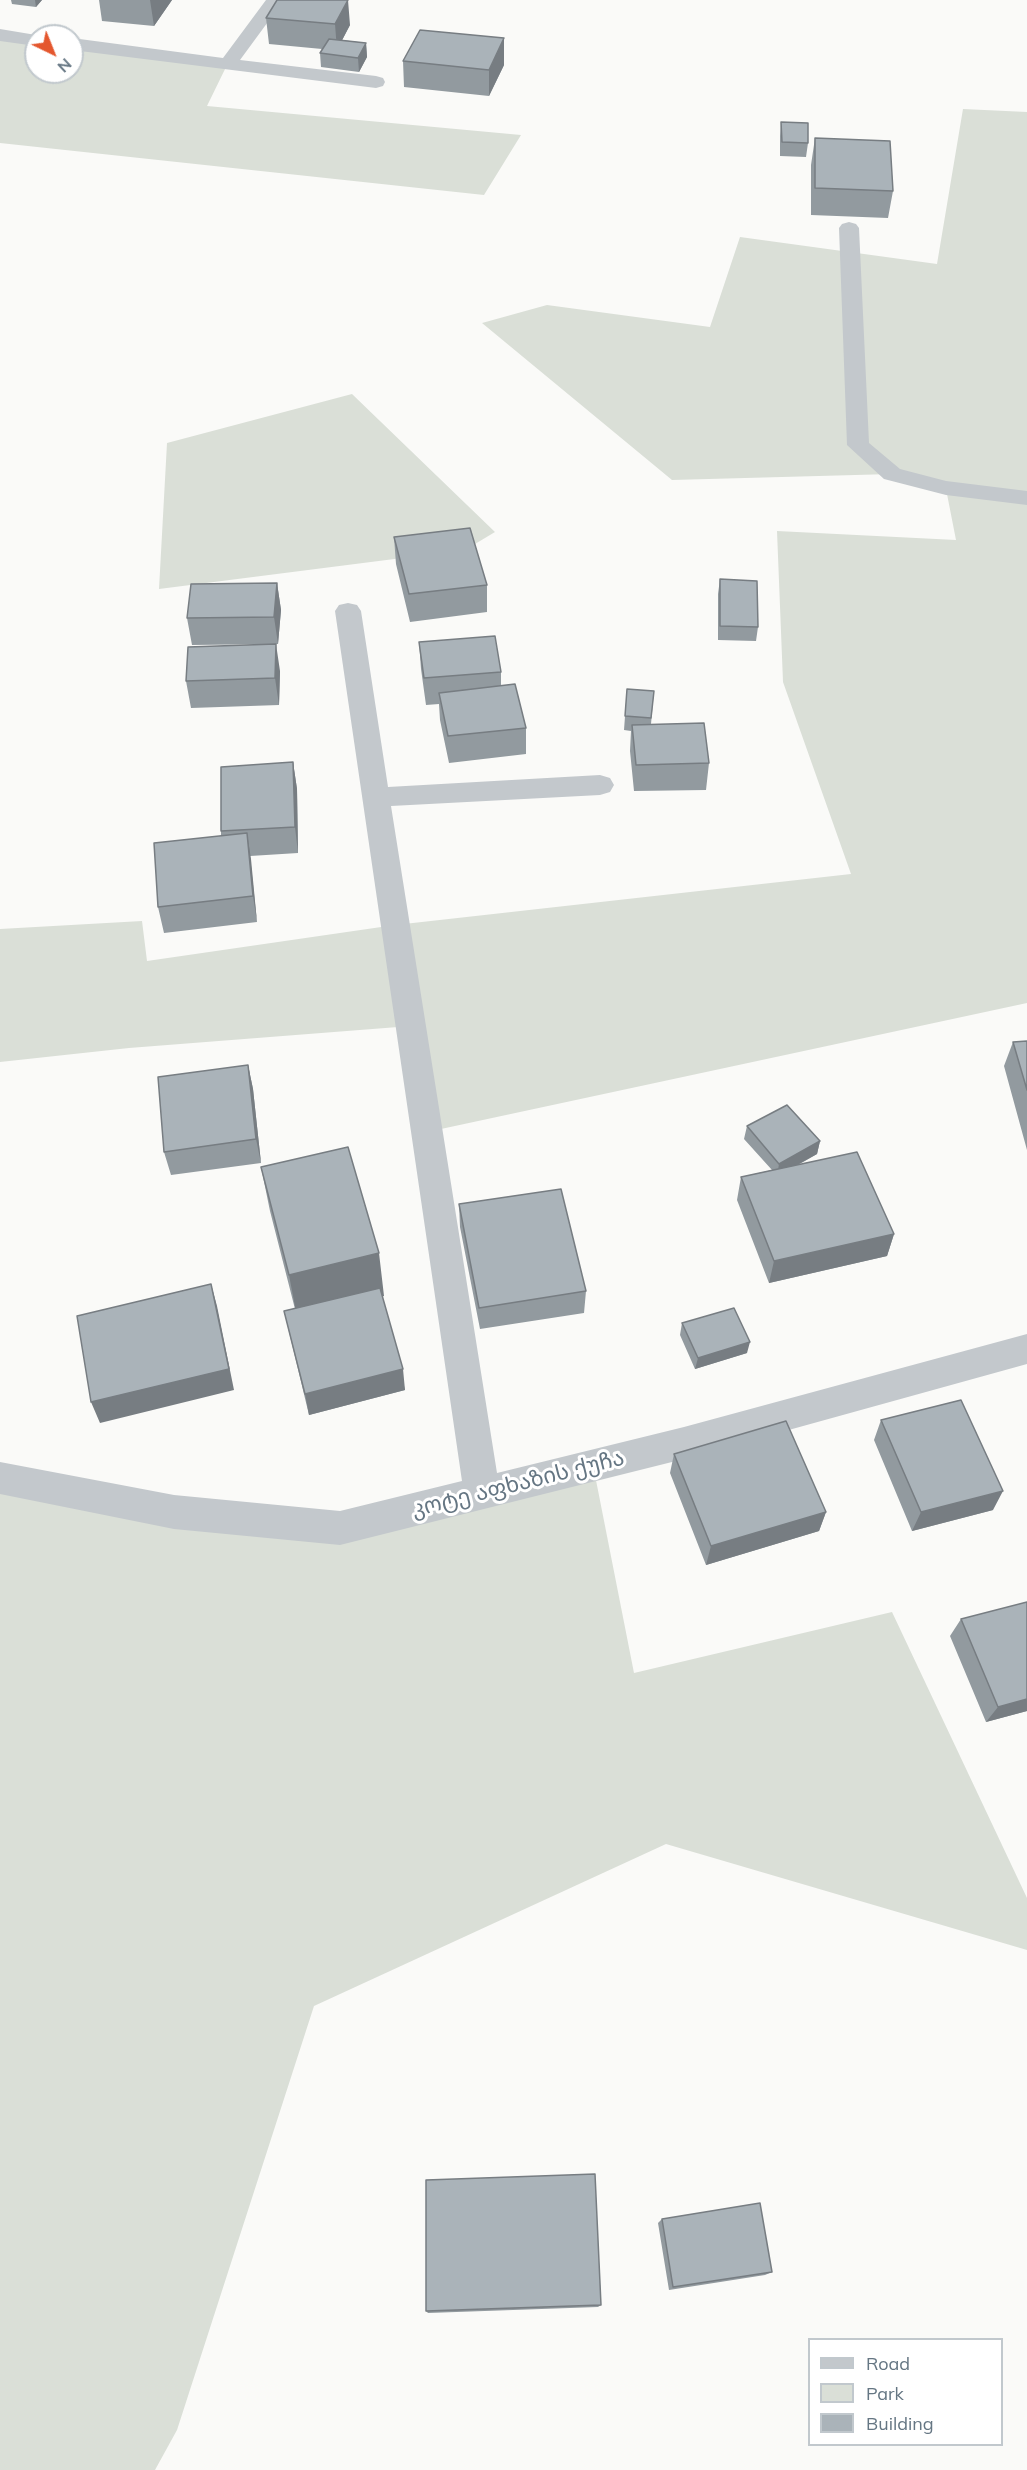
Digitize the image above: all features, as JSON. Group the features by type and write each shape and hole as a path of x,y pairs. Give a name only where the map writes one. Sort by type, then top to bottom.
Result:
{"street":[{"path":"228,64 275,0"},
{"path":"0,35 24,38"},
{"path":"84,46 376,82"},
{"path":"348,611 482,1493"},
{"path":"376,797 600,785"},
{"name":"კოტე აფხაზის ქუჩა","path":"0,1478 174,1512 340,1528 684,1443 1027,1349"}],"lane":[{"path":"849,228 858,445 892,474 946,488 1027,498"}],"green space":[{"path":"0,36 24,39 24,84 84,84 84,46 227,65 207,106 521,135 484,195 0,143"},
{"path":"963,109 1027,112 1027,1003 427,1132 411,1026 129,1048 0,1062 0,929 142,921 147,961 395,925 851,874 783,682 777,531 956,540 946,489 892,474 672,480 482,323 547,305 710,327 740,237 937,264"},
{"path":"352,394 495,532 465,550 159,589 167,443"},
{"path":"593,1465 634,1673 892,1612 1027,1898 1027,1950 666,1844 314,2006 177,2430 155,2470 0,2470 0,1478 340,1528"}],"building":[{"path":"277,0 348,0 335,24 266,18"},
{"path":"420,30 504,38 489,70 403,61"},
{"path":"329,39 366,43 358,58 320,53"},
{"path":"781,122 808,123 808,143 782,142"},
{"path":"815,138 890,141 893,191 815,188"},
{"path":"470,528 487,585 409,594 394,537"},
{"path":"720,579 757,581 758,627 720,626"},
{"path":"277,583 274,617 187,618 191,584"},
{"path":"495,636 501,672 424,678 419,642"},
{"path":"276,644 275,678 186,681 188,647"},
{"path":"515,684 526,728 448,736 439,693"},
{"path":"627,689 654,691 651,718 625,716"},
{"path":"704,723 709,763 636,765 632,725"},
{"path":"293,762 295,827 221,831 221,767"},
{"path":"247,833 253,896 158,907 154,843"},
{"path":"1027,1041 1027,1090 1013,1042"},
{"path":"248,1065 256,1139 164,1152 158,1077"},
{"path":"787,1105 820,1141 779,1164 747,1126"},
{"path":"348,1147 379,1253 289,1275 261,1167"},
{"path":"857,1152 894,1234 774,1261 741,1177"},
{"path":"561,1189 586,1291 479,1308 459,1204"},
{"path":"211,1284 229,1369 91,1402 77,1316"},
{"path":"380,1288 403,1369 305,1394 284,1311"},
{"path":"734,1308 750,1342 698,1358 682,1323"},
{"path":"961,1400 1003,1491 921,1512 881,1420"},
{"path":"786,1421 826,1512 711,1546 674,1454"},
{"path":"1027,1602 1027,1699 998,1707 961,1619"},
{"path":"595,2174 601,2305 426,2311 426,2180"},
{"path":"760,2203 772,2272 673,2287 662,2219"}]}
